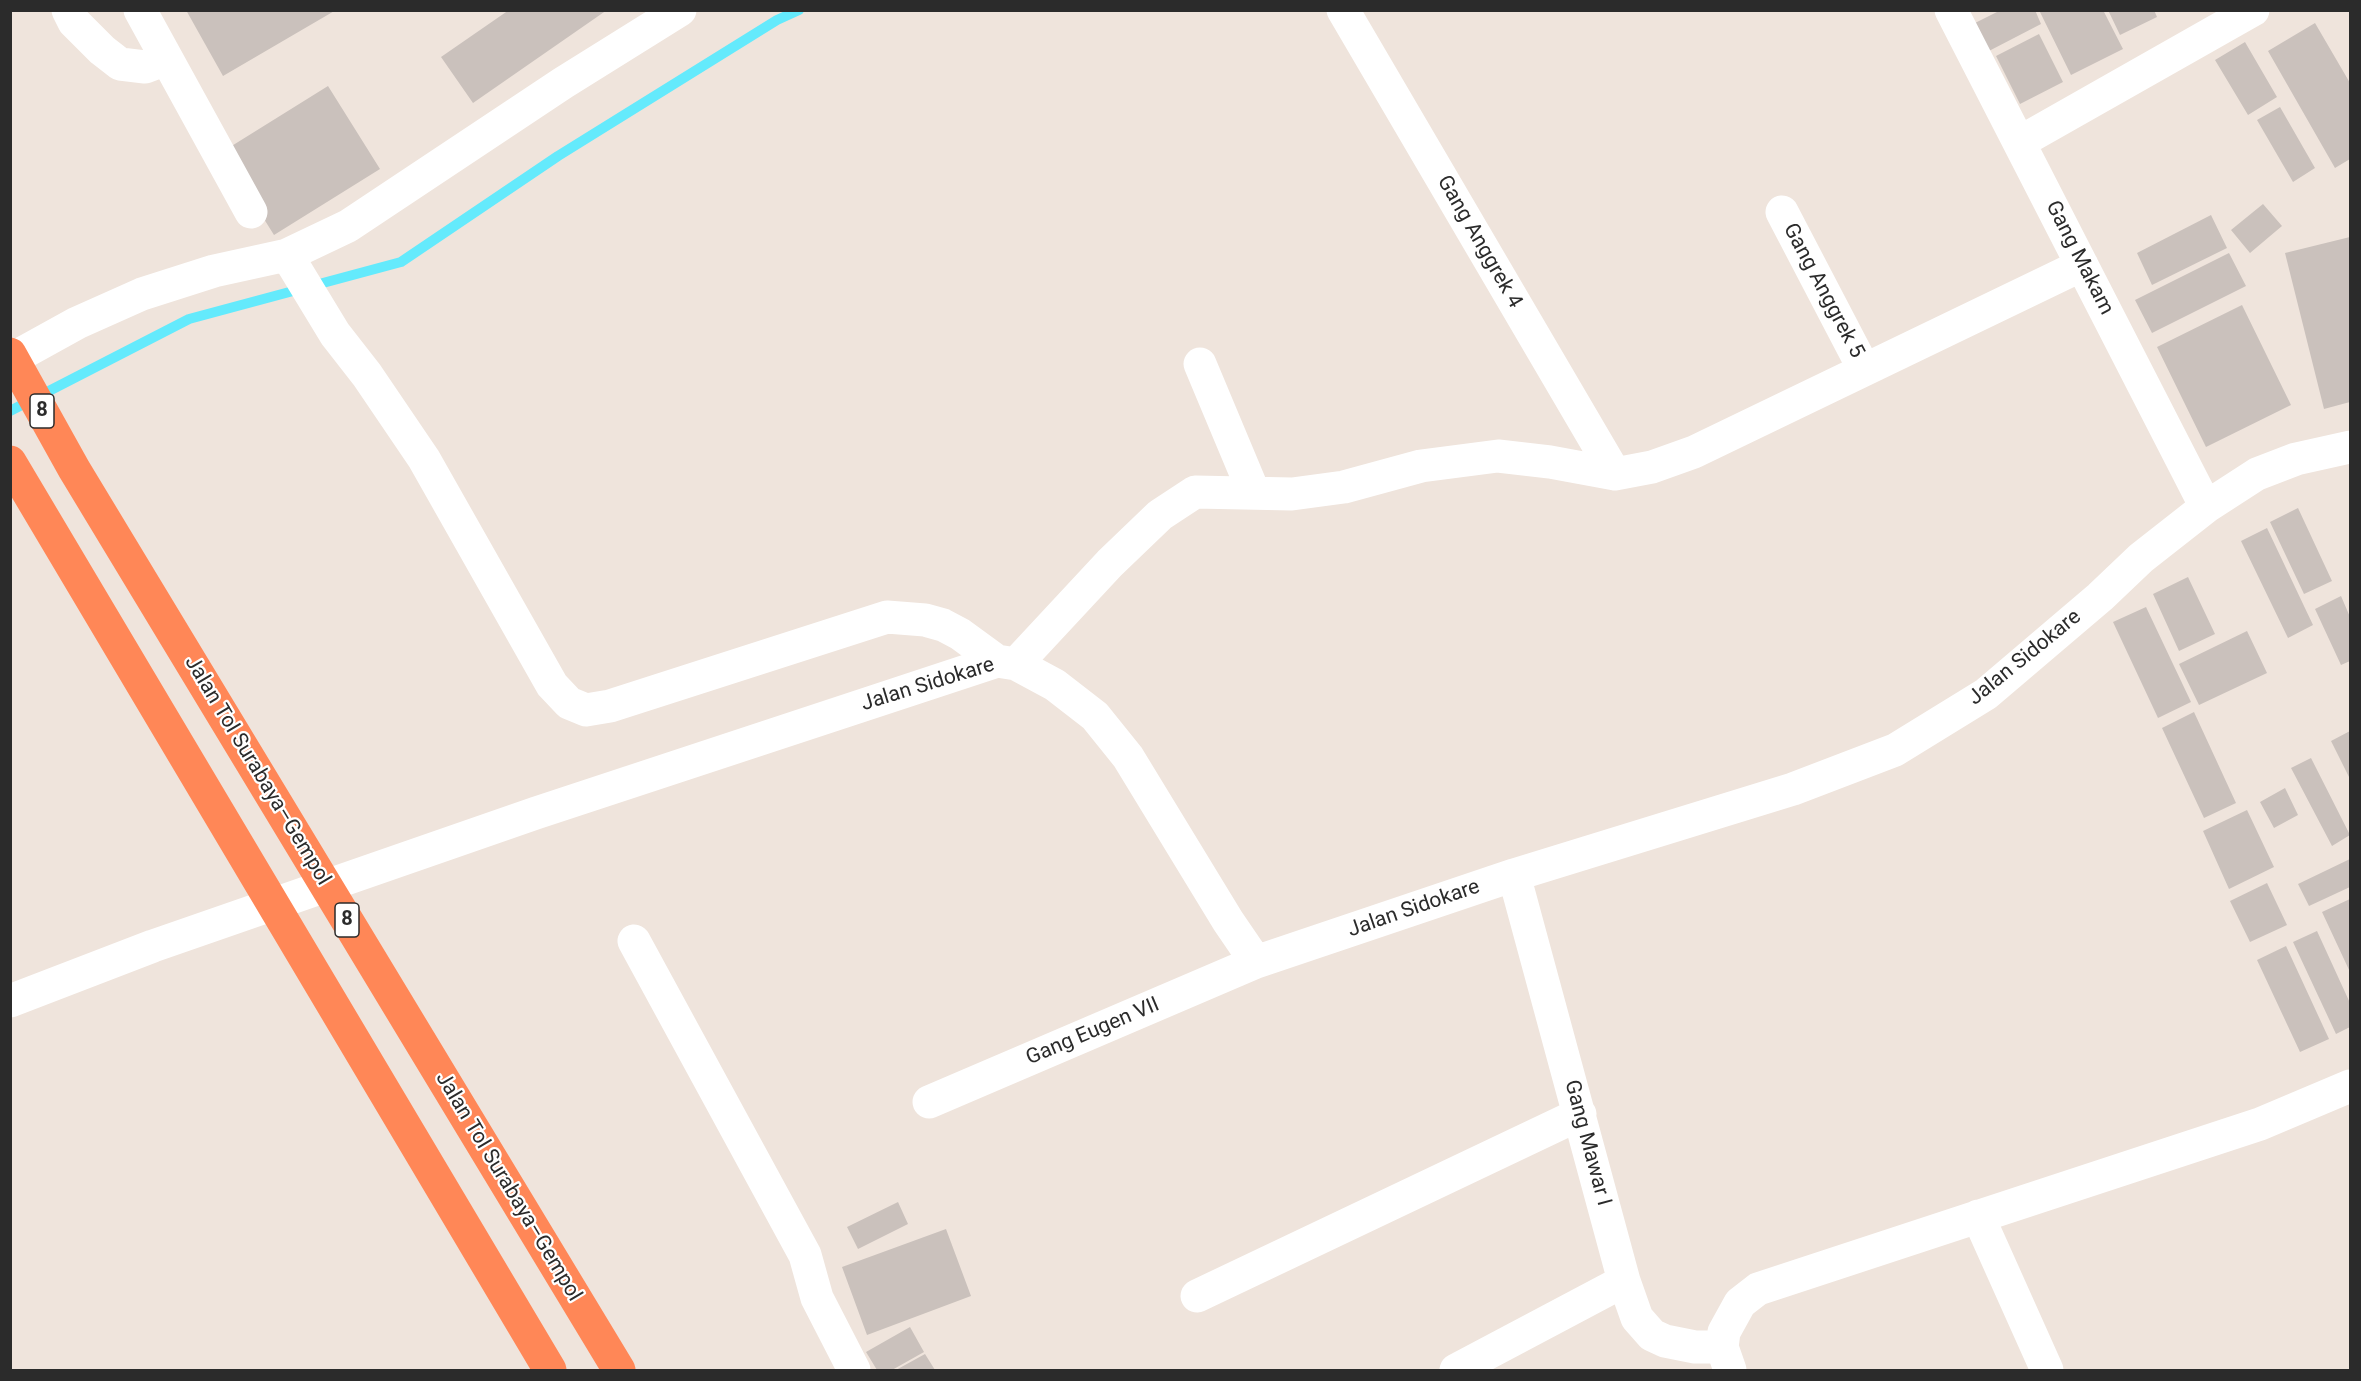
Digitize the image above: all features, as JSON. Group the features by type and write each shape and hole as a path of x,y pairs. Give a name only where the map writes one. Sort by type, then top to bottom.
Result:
{"highway":[{"name":"Jalan Tol Surabaya–Gempol","path":"10,354 74,469 619,1371"},
{"path":"10,462 550,1371"}],"street":[{"path":"68,10 74,22 120,64 145,67 166,59"},
{"path":"140,10 251,212"},
{"path":"10,360 77,323 142,294 214,272 287,255 348,226 563,83 680,10"},
{"name":"Gang Anggrek 4","path":"1343,10 1615,474"},
{"name":"Gang Makam","path":"1951,10 2206,507"},
{"path":"2020,142 2253,10"},
{"name":"Gang Anggrek 5","path":"1782,212 1864,369"},
{"path":"287,255 335,334 367,375 424,459 552,686 569,703 586,710 610,706 887,617 925,620 943,626 1006,662 1160,515 1196,492 1292,494 1344,487 1421,466 1498,456 1550,462 1615,474 1652,467 1694,452 2082,265"},
{"path":"1200,364 1254,493"},
{"name":"Jalan Sidokare","path":"10,1002 153,946 536,813 1006,662 1055,685 1095,716 1121,748 1256,962 1514,875 1793,789 1895,750 1986,694 2100,597 2141,558 2206,507 2257,474 2296,459 2350,447"},
{"name":"Gang Mawar I","path":"1514,875 1624,1281 1637,1318 1652,1335 1665,1341 1695,1347 1726,1359"},
{"path":"634,940 805,1256 817,1298 854,1371"},
{"name":"Gang Eugen VII","path":"929,1102 1256,962"},
{"path":"1726,1359 1724,1332 1740,1303 1758,1289 2249,1128 2350,1086"},
{"path":"1197,1296 1580,1114"},
{"path":"1978,1216 2047,1371"},
{"path":"1456,1371 1624,1281"}],"building":[{"path":"186,10 336,10 223,76"},
{"path":"509,10 607,10 473,103 441,57"},
{"path":"2001,10 2035,10 2041,24 1987,52 1973,24"},
{"path":"2039,10 2103,10 2123,49 2071,75"},
{"path":"2108,10 2154,10 2157,17 2120,35"},
{"path":"2315,23 2350,83 2350,159 2335,168 2268,51"},
{"path":"2039,34 2063,82 2020,104 1996,56"},
{"path":"2245,42 2277,97 2248,115 2215,60"},
{"path":"328,86 380,169 274,235 222,152"},
{"path":"2280,107 2315,168 2293,182 2257,120"},
{"path":"2263,204 2282,226 2250,253 2231,230"},
{"path":"2211,215 2227,248 2152,285 2137,253"},
{"path":"2350,237 2350,402 2324,409 2285,253"},
{"path":"2229,253 2246,286 2152,333 2135,300"},
{"path":"2242,305 2291,405 2206,447 2157,347"},
{"path":"2298,508 2332,581 2304,594 2270,522"},
{"path":"2267,528 2313,625 2288,638 2241,541"},
{"path":"2188,577 2215,634 2179,651 2153,594"},
{"path":"2341,596 2350,617 2350,661 2341,665 2315,609"},
{"path":"2146,607 2191,702 2158,718 2113,622"},
{"path":"2247,631 2267,673 2199,705 2179,664"},
{"path":"2194,712 2236,803 2204,818 2162,728"},
{"path":"2350,731 2350,779 2331,741"},
{"path":"2311,758 2350,835 2332,846 2291,768"},
{"path":"2285,788 2298,815 2274,828 2260,802"},
{"path":"2247,810 2274,867 2229,889 2203,831"},
{"path":"2350,859 2350,887 2309,906 2298,884"},
{"path":"2267,883 2287,925 2250,942 2230,901"},
{"path":"2350,899 2350,972 2322,912"},
{"path":"2317,931 2350,1003 2350,1027 2336,1034 2293,942"},
{"path":"2286,946 2329,1039 2300,1052 2257,960"},
{"path":"898,1202 908,1224 858,1249 847,1227"},
{"path":"946,1229 971,1296 867,1335 842,1267"},
{"path":"910,1327 924,1352 892,1370 877,1370 866,1352"},
{"path":"925,1354 935,1370 896,1370"}],"waterway":[{"path":"10,411 189,319 401,262 558,156 777,20 799,10"}]}
